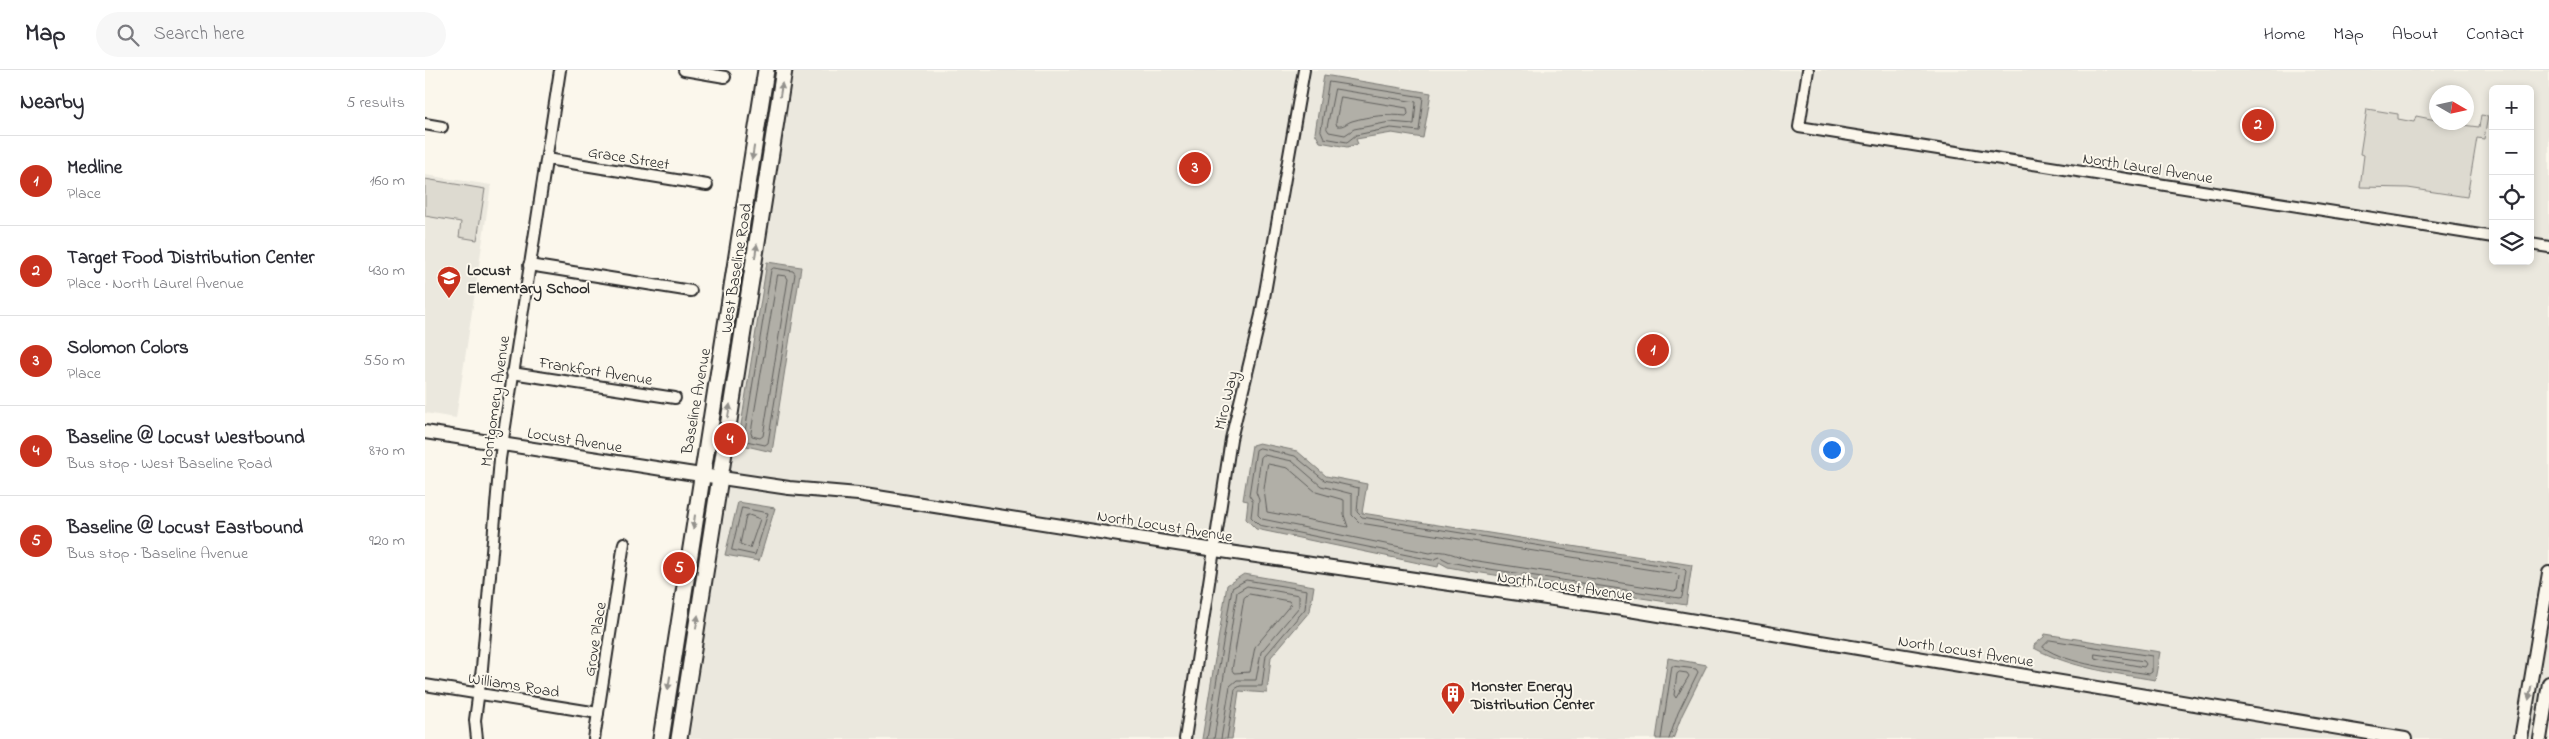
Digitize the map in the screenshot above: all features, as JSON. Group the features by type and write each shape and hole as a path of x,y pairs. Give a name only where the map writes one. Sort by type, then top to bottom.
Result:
{"main road":[{"name":"Baseline Avenue","path":"661,739 701,474 766,70"},
{"name":"West Baseline Road","path":"679,739 784,70"}],"street":[{"name":"Montgomery Avenue","path":"477,739 475,720 503,444 512,373 560,70"},
{"path":"684,70 725,77"},
{"name":"Miro Way","path":"1185,739 1231,439 1261,315 1304,70"},
{"name":"North Laurel Avenue","path":"1808,70 1799,127 2489,237"},
{"path":"425,124 442,127"},
{"name":"Grace Street","path":"547,159 707,185"},
{"path":"2534,245 2549,247"},
{"path":"529,265 691,291"},
{"name":"Frankfort Avenue","path":"512,373 675,398"},
{"name":"Locust Avenue","path":"425,432 719,477"},
{"name":"North Locust Avenue","path":"719,477 789,488 893,499 1215,550 1629,610 2405,739"},
{"name":"Grove Place","path":"594,739 624,542"},
{"path":"2521,739 2549,574"},
{"path":"2540,739 2549,682"},
{"name":"Williams Road","path":"425,686 598,713"}],"shaded area":[{"path":"792,70 2549,70 2549,739 689,739"},
{"path":"2367,109 2398,114 2398,119 2414,122 2416,116 2429,119 2429,130 2474,130 2474,126 2479,127 2481,115 2488,116 2484,139 2477,138 2467,197 2408,188 2360,187 2364,155 2360,154"},
{"name":"Locust Elementary School","path":"425,175 491,185 456,418 425,413"},
{"path":"425,179 485,189 477,240 459,237 461,222 425,216"}],"water":[{"path":"1324,75 1431,93 1423,138 1392,133 1356,139 1358,144 1347,147 1320,142 1315,133"},
{"path":"767,262 801,267 772,452 738,444"},
{"path":"1259,443 1297,451 1326,476 1367,484 1362,513 1692,565 1686,605 1469,571 1448,567 1439,562 1438,567 1256,529 1246,519 1248,501 1243,500 1252,445"},
{"path":"738,502 775,508 759,561 725,555"},
{"path":"1244,574 1314,586 1310,611 1271,657 1267,693 1239,691 1232,739 1202,739 1227,585"},
{"path":"2045,634 2160,652 2155,680 2093,669 2048,655 2034,648 2034,645"},
{"path":"1668,658 1707,665 1682,715 1673,739 1656,739"}],"place":[{"name":"Target Food Distribution Center","path":"2258,125"},
{"name":"Solomon Colors","path":"1195,168"},
{"name":"Locust Elementary School","path":"449,299"},
{"name":"Medline","path":"1653,350"},
{"name":"Baseline @ Locust Westbound","path":"730,439"},
{"name":"Baseline @ Locust Eastbound","path":"679,568"},
{"name":"Monster Energy Distribution Center","path":"1453,715"}]}
